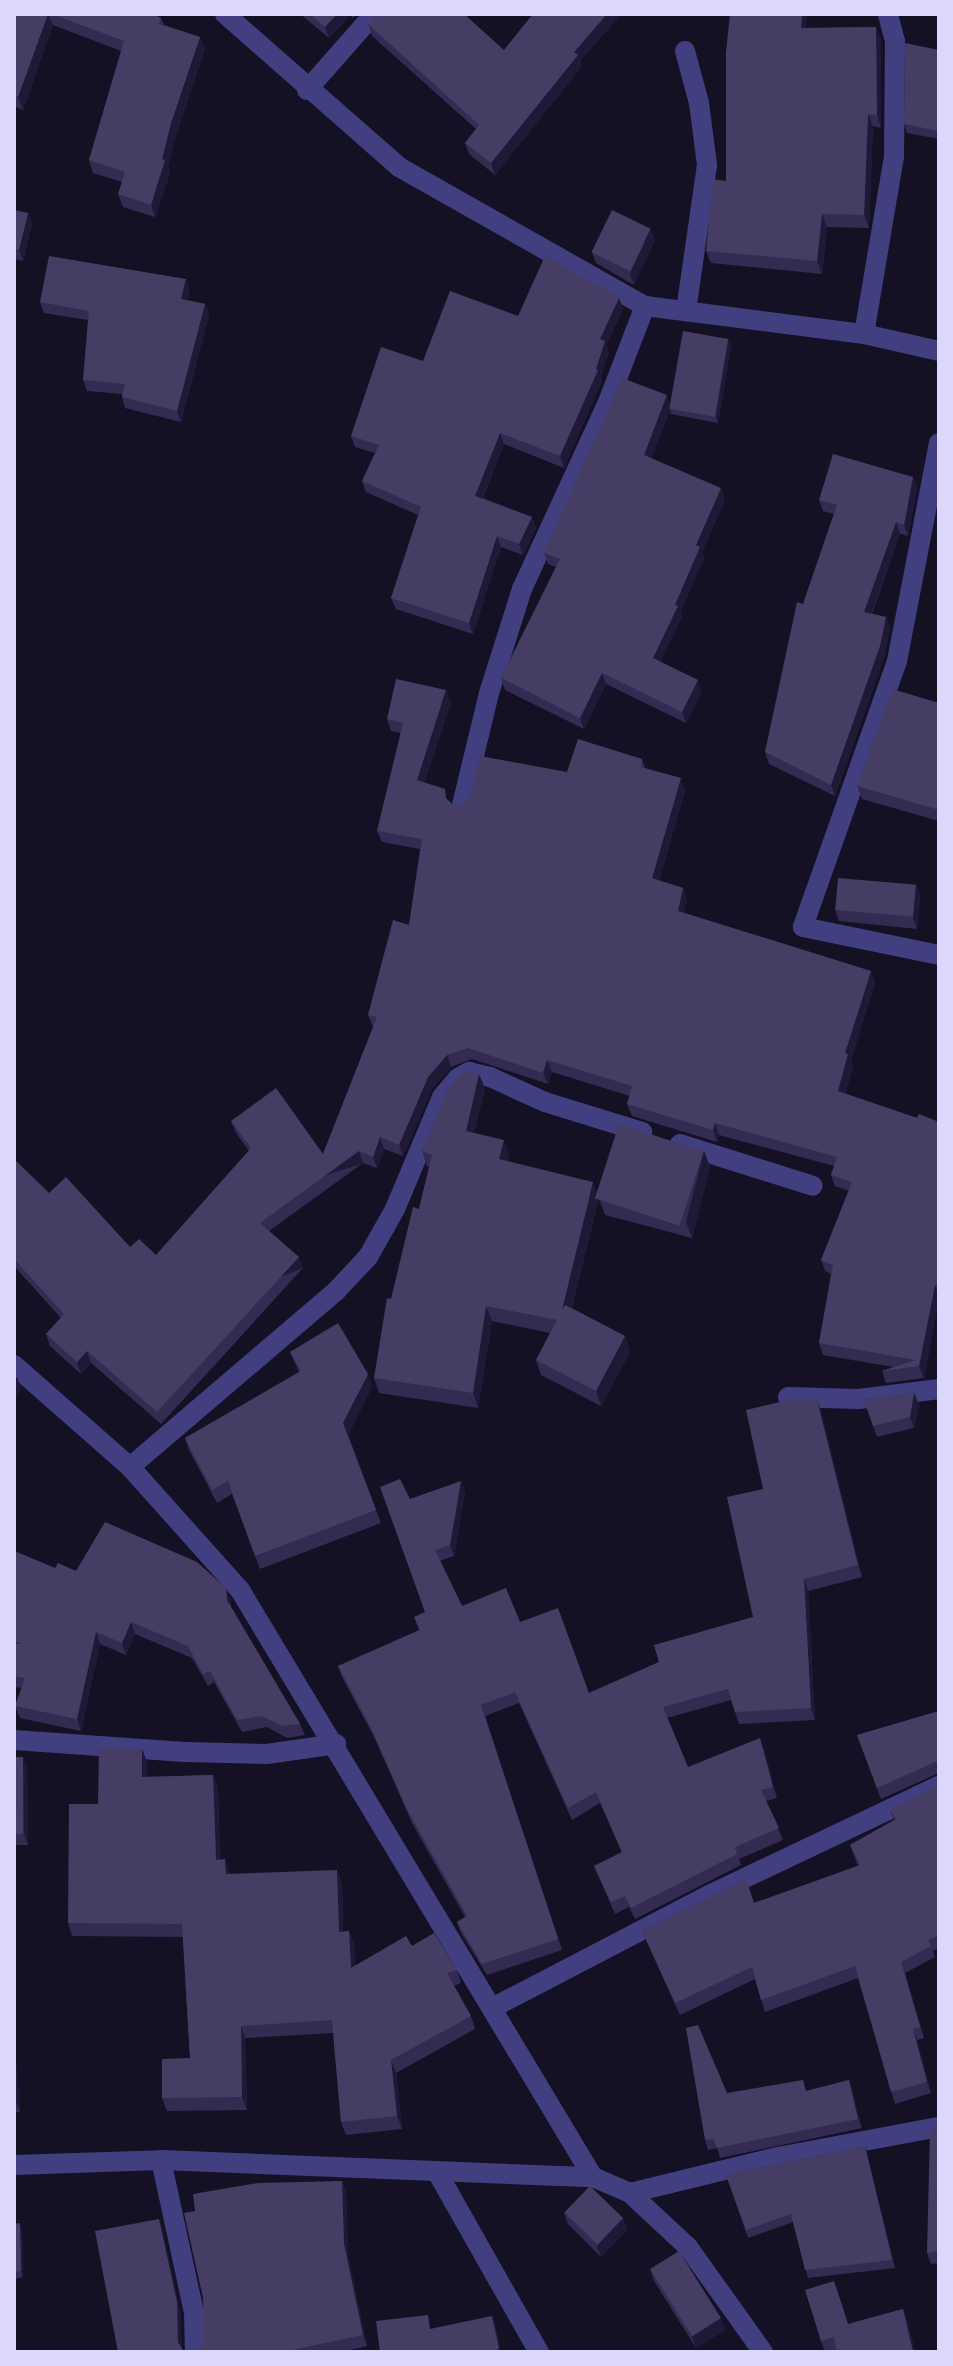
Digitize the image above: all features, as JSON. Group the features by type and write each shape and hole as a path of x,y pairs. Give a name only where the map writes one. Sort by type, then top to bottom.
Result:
{"street":[{"path":"225,14 307,90 399,167 645,306 864,334 939,351"},
{"path":"307,90 374,14"},
{"path":"864,334 894,157 895,41 888,14"},
{"path":"685,51 699,103 707,165 686,311"},
{"path":"462,805 489,693 522,589 608,402 645,306"},
{"path":"939,443 897,661 803,927 939,955"},
{"path":"130,1467 337,1290 368,1257 395,1209 442,1097 458,1078 469,1072 490,1077 545,1102 813,1186"},
{"path":"14,1365 130,1467 240,1590 336,1744 593,2177"},
{"path":"788,1397 859,1399 939,1389"},
{"path":"14,1740 111,1748 267,1754 336,1744"},
{"path":"492,2008 723,1888 939,1786"},
{"path":"630,2193 778,2157 939,2127"},
{"path":"14,2165 161,2160 593,2177 630,2193 688,2247 763,2352"},
{"path":"161,2160 194,2312 195,2352"},
{"path":"437,2172 539,2352"}],"building":[{"path":"14,14 48,14 18,97 14,96"},
{"path":"52,14 152,14 161,18 159,24 200,37 171,123 162,159 165,160 151,205 118,194 125,172 89,160 124,41"},
{"path":"310,14 337,14 325,27"},
{"path":"376,14 464,14 504,50 533,14 607,14 574,52 578,55 491,163 465,143 479,125 368,24"},
{"path":"730,14 802,14 801,28 876,27 877,115 868,114 864,215 822,214 817,261 706,251 713,179 726,181 726,52"},
{"path":"905,43 939,50 939,131 904,124"},
{"path":"14,210 28,213 19,250 14,249"},
{"path":"612,210 651,229 630,271 591,252"},
{"path":"49,256 186,279 181,299 205,304 177,411 122,397 125,384 83,380 89,311 40,302"},
{"path":"545,256 619,298 600,339 605,341 598,370 560,456 500,433 475,496 532,517 519,544 497,536 469,623 391,598 421,507 362,481 379,445 351,436 381,347 423,361 450,291 518,316"},
{"path":"683,331 728,339 715,417 669,409"},
{"path":"622,378 667,395 644,455 721,488 696,545 700,547 675,605 678,606 653,658 698,680 682,712 602,673 580,718 501,678 560,559 544,553"},
{"path":"833,454 913,477 904,525 896,522 864,612 886,617 880,646 831,785 765,752 797,602 803,604 837,505 819,500"},
{"path":"396,679 446,690 417,780 445,789 446,798 454,806 462,805 470,797 480,756 567,772 578,739 642,759 641,767 681,778 652,878 683,888 678,911 871,971 845,1053 848,1054 838,1091 917,1118 919,1114 939,1122 939,1286 935,1285 919,1366 882,1371 916,1360 819,1343 833,1265 821,1260 852,1182 831,1175 837,1157 715,1123 713,1130 627,1104 632,1086 547,1060 543,1073 468,1048 447,1055 428,1077 399,1145 380,1137 373,1157 359,1151 260,1223 299,1257 157,1412 87,1351 77,1362 46,1334 64,1314 14,1259 14,1159 49,1193 66,1177 130,1247 139,1239 156,1255 251,1148 231,1121 276,1088 323,1154 377,1017 368,1015 393,920 409,925 422,839 377,831 403,723 387,719"},
{"path":"892,689 939,703 939,810 857,786"},
{"path":"838,878 916,885 913,917 835,910"},
{"path":"465,1071 479,1074 466,1131 504,1140 499,1159 593,1182 562,1310 565,1305 625,1336 596,1391 536,1360 557,1320 486,1306 473,1393 374,1378 387,1298 391,1299 413,1207 419,1209 432,1155 422,1151 448,1089"},
{"path":"619,1124 704,1152 680,1226 595,1198"},
{"path":"338,1323 368,1374 343,1423 376,1510 255,1556 228,1481 212,1490 185,1438 301,1371 290,1352"},
{"path":"914,1393 910,1417 873,1426 864,1400"},
{"path":"792,1399 817,1400 858,1565 804,1579 811,1708 735,1712 728,1689 663,1707 688,1767 760,1738 773,1787 761,1790 779,1828 735,1847 737,1854 631,1908 625,1896 611,1902 594,1866 622,1852 596,1792 568,1808 515,1692 481,1705 558,1939 482,1964 457,1922 467,1916 408,1811 371,1728 338,1666 420,1630 414,1617 425,1612 380,1487 400,1479 410,1499 461,1481 450,1545 435,1550 462,1606 506,1588 520,1622 558,1608 589,1693 659,1662 654,1645 753,1617 727,1497 763,1489 746,1410"},
{"path":"105,1522 197,1562 226,1588 227,1600 300,1724 282,1726 262,1716 237,1720 210,1671 203,1674 188,1646 131,1622 122,1643 96,1632 77,1719 15,1706 25,1678 14,1676 14,1644 22,1644 14,1641 14,1551 55,1568 58,1563 76,1571"},
{"path":"939,1711 939,1764 935,1762 877,1788 857,1735"},
{"path":"99,1748 142,1749 142,1777 213,1775 216,1860 225,1859 226,1874 337,1870 339,1932 349,1931 351,1968 406,1936 412,1946 434,1933 457,1970 447,1973 471,2016 391,2060 397,2116 341,2122 332,2020 241,2026 242,2097 162,2098 162,2059 190,2058 182,1924 68,1923 69,1804 98,1804"},
{"path":"14,1757 23,1757 23,1834 14,1834"},
{"path":"939,1785 939,1935 928,1940 931,1946 901,1962 920,2027 913,2029 927,2082 891,2092 855,1966 761,2000 752,1967 675,2003 642,1931 746,1879 754,1903 860,1865 850,1845 896,1819 890,1810"},
{"path":"698,2025 727,2093 803,2080 806,2091 849,2080 858,2119 717,2148 713,2139 705,2140 686,2028"},
{"path":"939,2127 939,2251 927,2253 930,2130"},
{"path":"865,2146 892,2260 805,2270 791,2214 746,2230 726,2175"},
{"path":"342,2181 344,2244 363,2335 283,2352 194,2352 202,2347 204,2340 203,2298 184,2213 195,2211 193,2194 258,2183"},
{"path":"590,2186 623,2218 597,2245 564,2213"},
{"path":"159,2219 177,2302 178,2342 184,2352 118,2352 95,2231"},
{"path":"20,2223 21,2271 14,2272 14,2224"},
{"path":"679,2251 721,2318 692,2336 650,2269"},
{"path":"834,2281 848,2324 903,2309 913,2352 837,2352 834,2337 821,2341 805,2290"},
{"path":"428,2315 430,2329 492,2316 499,2348 495,2352 380,2352 376,2321"}]}
